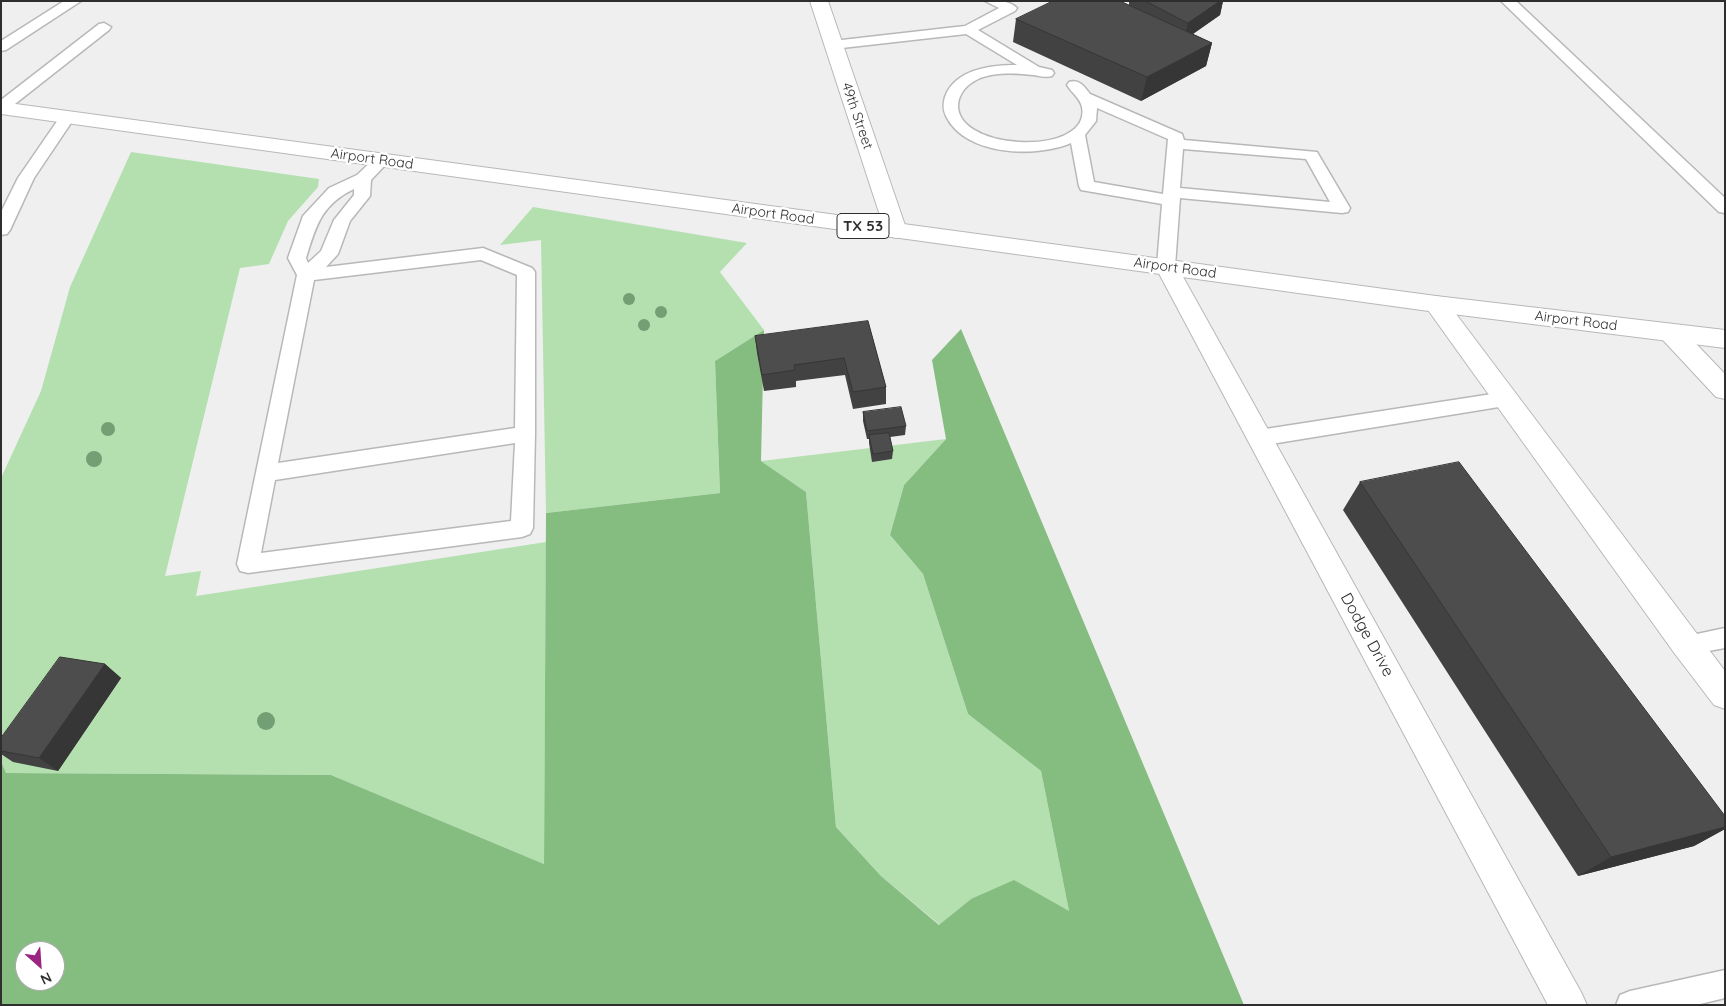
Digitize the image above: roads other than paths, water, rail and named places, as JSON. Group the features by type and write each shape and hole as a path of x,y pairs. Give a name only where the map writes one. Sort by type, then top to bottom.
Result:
{"main road":[{"name":"49th Street","path":"822,2 833,45 896,231"},
{"name":"Airport Road","path":"1,108 1436,304 1725,339"},
{"name":"Dodge Drive","path":"1166,266 1568,1005"},
{"path":"1436,304 1725,695"},
{"path":"1670,332 1725,390"}],"lane":[{"path":"5,42 74,1"},
{"path":"833,45 968,30 1010,8 992,1"},
{"path":"1508,1 1725,208"},
{"path":"1,108 104,27"},
{"path":"968,30 1041,72 1014,68 992,70 974,76 959,85 952,97 951,110 958,123 972,134 991,143 1014,147 1038,147 1060,143 1077,134 1087,123 1090,110 1085,97 1074,85"},
{"path":"1085,97 1176,137 1166,266"},
{"path":"1,230 26,178 66,117"},
{"path":"1077,134 1087,186 1171,196 1342,208 1311,155 1175,144"},
{"path":"306,275 297,258 308,220 335,192 363,179 382,160"},
{"path":"306,275 482,254 526,272 525,434 522,528 248,564 306,275 329,254 342,220 362,196 363,179"},
{"path":"1260,438 1505,399"},
{"path":"266,473 525,434"},
{"path":"1686,644 1725,638"},
{"path":"1630,1005 1725,984"}]}
